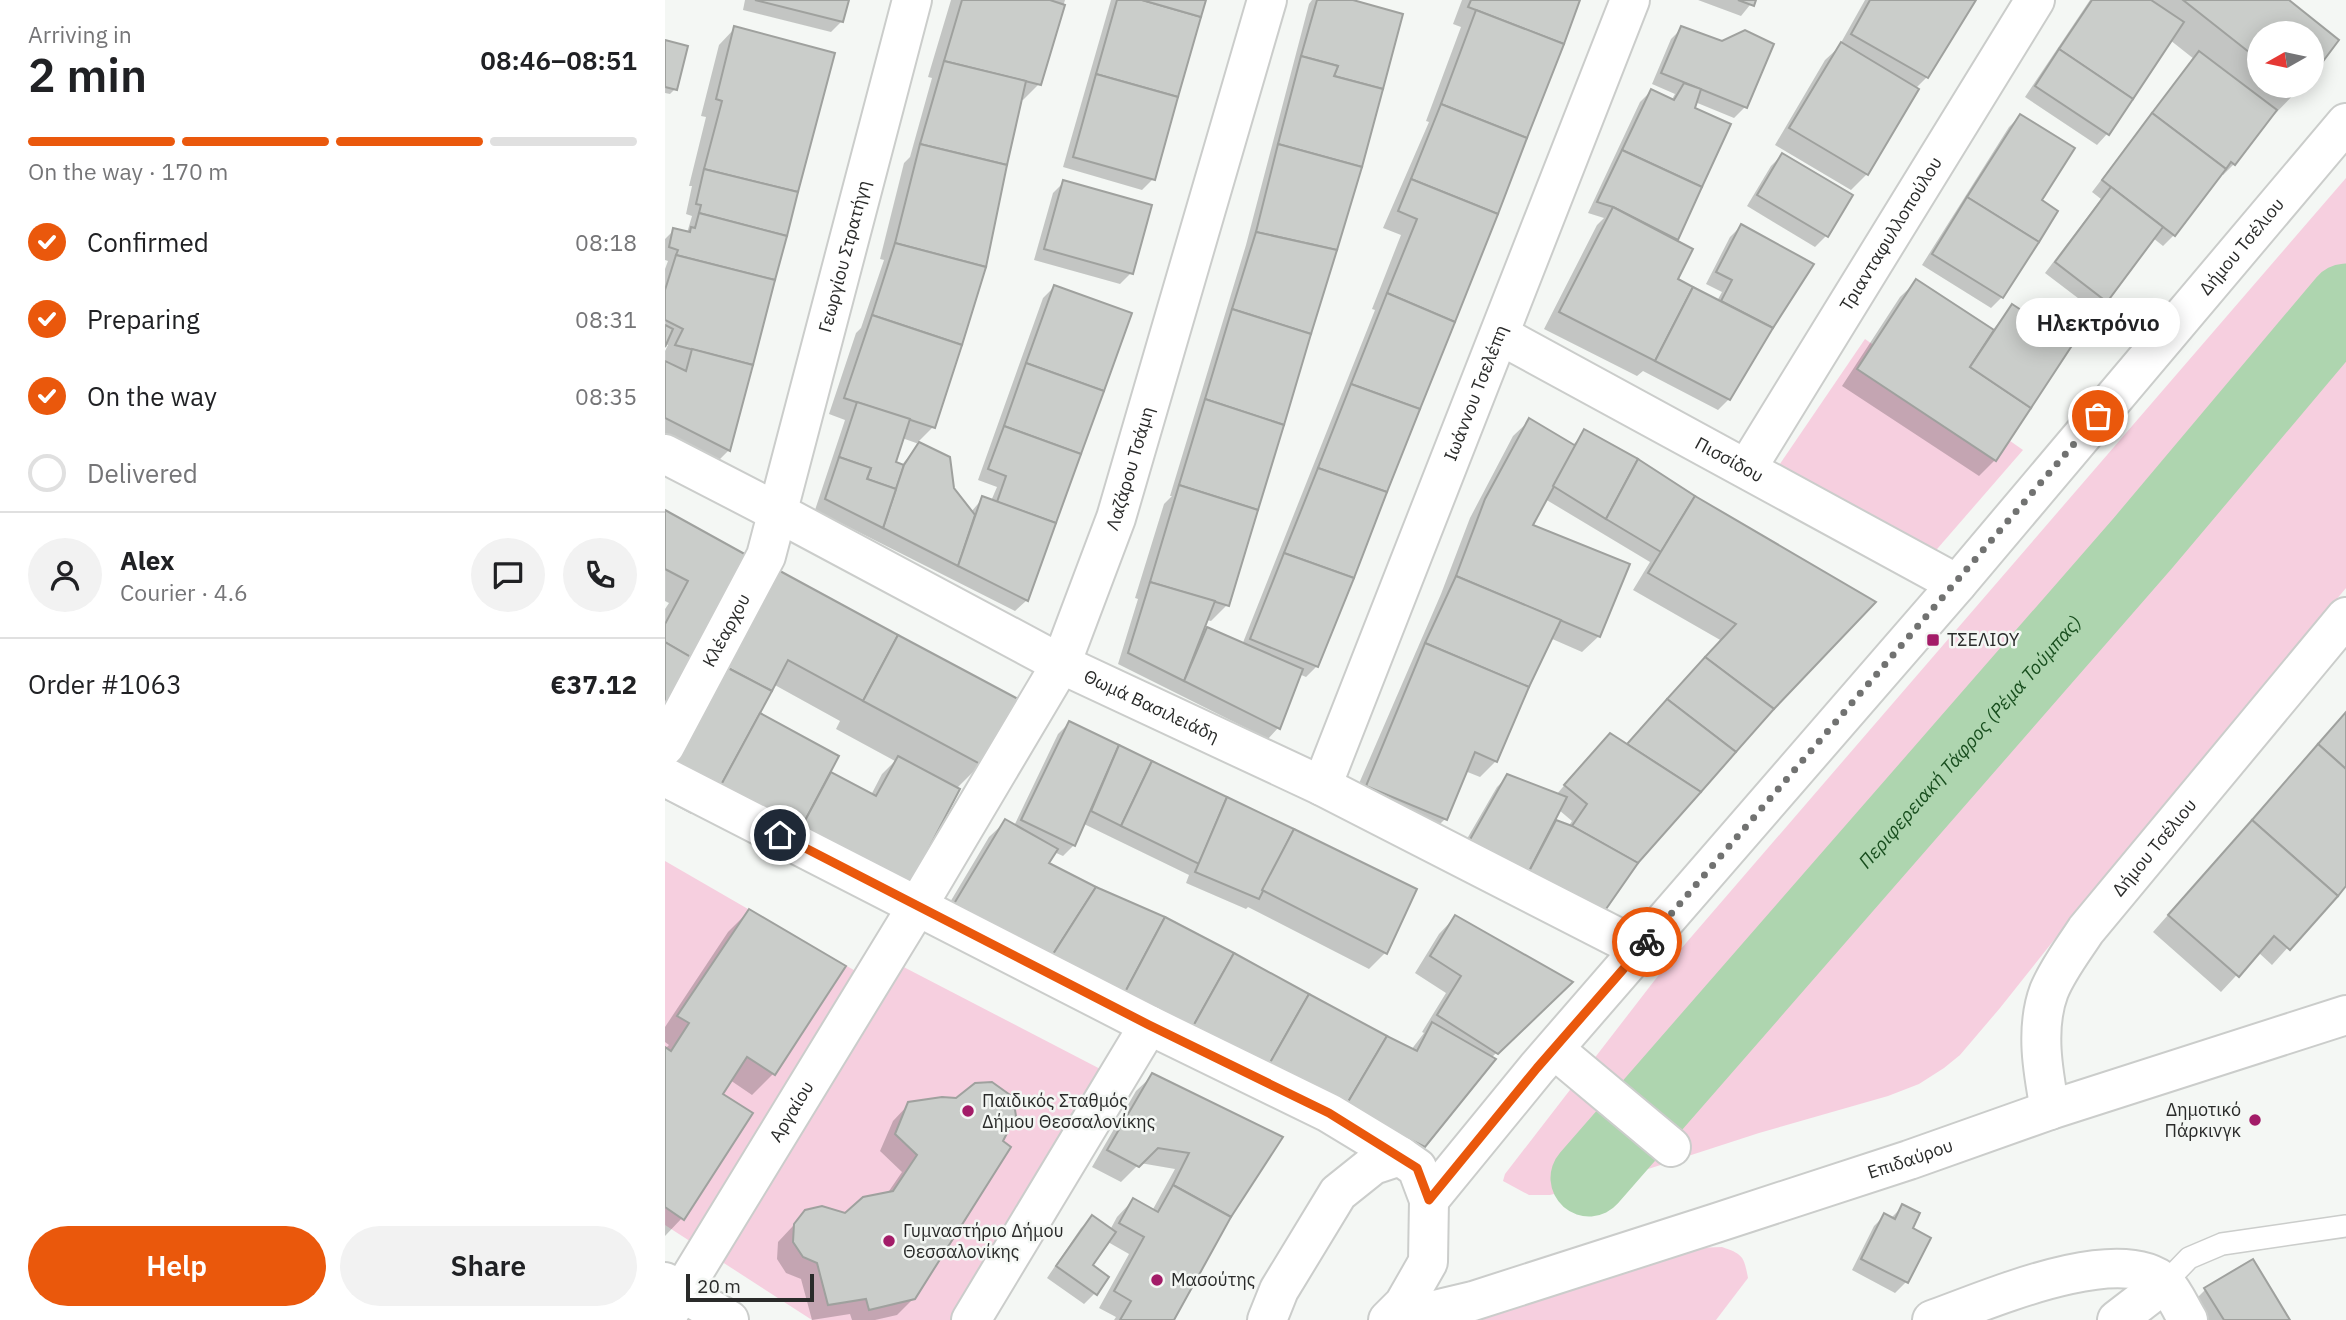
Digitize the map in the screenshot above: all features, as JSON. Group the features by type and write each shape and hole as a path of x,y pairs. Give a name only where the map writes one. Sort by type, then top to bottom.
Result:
{"street":[{"name":"Γεωργίου Στρατήγη","path":"777,512 912,0"},
{"name":"Λαζάρου Τσάμη","path":"918,905 1061,664 1116,518 1267,0"},
{"name":"Ιωάννου Τσελέπη","path":"1322,786 1630,0"},
{"name":"Τριανταφυλλοπούλου","path":"1747,468 2035,0"},
{"name":"Δήμου Τσέλιου","path":"1429,1200 1640,950 1957,584 2346,123"},
{"name":"Πισσίδου","path":"1500,335 1957,584"},
{"name":"Θωμά Βασιλειάδη","path":"665,454 1061,664 1322,786 1640,950"},
{"name":"Κλέαρχου","path":"665,746 762,567 777,512"},
{"name":"Δήμου Τσέλιου","path":"2050,1110 2042,1065 2042,1024 2048,993 2059,970 2086,930 2346,617"},
{"path":"665,777 1149,1025 1329,1113 1417,1168 1429,1200 1428,1262 1404,1304 1390,1320"},
{"name":"Αργαίου","path":"671,1298 918,905"},
{"name":"Επιδαύρου","path":"1390,1320 1473,1301 2346,1015"},
{"path":"971,1320 1149,1025"},
{"path":"1555,1050 1671,1147"},
{"path":"1267,1320 1279,1290 1338,1193 1373,1165 1400,1156"},
{"path":"1932,1320 2043,1281 2105,1268 2137,1270 2165,1283 2188,1320"},
{"path":"1424,1269 1445,1289 1473,1301"},
{"path":"2117,1320 2165,1283"},
{"path":"671,1298 729,1320"}],"lane":[{"path":"2165,1283 2189,1258 2223,1244 2346,1226"}],"shaded area":[{"path":"2346,178 2346,588 2100,882 2000,1008 1960,1055 1944,1068 1919,1084 1888,1096 1759,1133 1642,1171 1550,1195 1529,1195 1503,1181 1505,1174 1661,972"},
{"path":"1865,339 2023,450 1931,556 1771,477"},
{"path":"665,861 878,984 894,962 1108,1073 952,1320 812,1320 665,1225"},
{"path":"1722,1247 1741,1257 1748,1278 1716,1320 1454,1320 1695,1248"}],"building":[{"path":"755,0 849,0 843,22"},
{"path":"962,0 1050,0 1065,5 1041,85 944,61"},
{"path":"1117,0 1142,0 1201,17 1178,97 1096,74"},
{"path":"1142,0 1206,0 1201,17"},
{"path":"1317,0 1353,0 1403,14 1383,89 1334,76 1338,66 1301,56"},
{"path":"1471,0 1580,0 1564,44 1468,7"},
{"path":"1738,0 1756,0 1754,6"},
{"path":"1870,0 1976,0 1928,78 1851,34"},
{"path":"2092,0 2151,0 2184,22 2133,99 2059,49"},
{"path":"2183,0 2289,0 2315,21 2247,21 2247,51"},
{"path":"1476,10 1564,44 1527,138 1441,104"},
{"path":"734,26 835,53 798,192 704,169 722,101 716,99"},
{"path":"1681,26 1722,41 1745,30 1774,44 1747,108 1661,73"},
{"path":"2324,28 2339,40 2324,60"},
{"path":"665,40 688,46 677,90 665,87"},
{"path":"1841,42 1919,89 1868,175 1789,128"},
{"path":"2059,49 2133,99 2109,135 2035,86"},
{"path":"2199,51 2247,87 2247,98 2261,98 2277,110 2235,165 2231,162 2226,169 2152,113"},
{"path":"1301,56 1338,66 1334,76 1383,89 1362,167 1278,144"},
{"path":"944,61 1026,81 1007,165 920,144"},
{"path":"1096,74 1178,97 1155,180 1073,157"},
{"path":"1684,83 1701,89 1695,108 1731,124 1702,187 1622,150 1651,89 1674,100"},
{"path":"1441,104 1527,138 1498,214 1411,179"},
{"path":"2152,113 2226,169 2175,236 2102,180"},
{"path":"2020,114 2075,148 2042,200 2058,211 2039,242 1967,197"},
{"path":"920,144 1007,165 986,267 895,243"},
{"path":"1278,144 1362,167 1337,250 1256,232"},
{"path":"1622,150 1702,187 1678,240 1613,207 1597,202"},
{"path":"1782,153 1853,195 1828,237 1757,195"},
{"path":"704,169 798,192 787,236 699,213 701,205 696,204"},
{"path":"1411,179 1498,214 1455,322 1387,293 1417,219 1398,211"},
{"path":"1063,180 1152,205 1133,274 1044,249"},
{"path":"2111,187 2163,227 2107,302 2055,262"},
{"path":"1967,197 2039,242 2003,298 1932,254"},
{"path":"1613,207 1693,249 1678,279 1693,287 1655,361 1559,312"},
{"path":"699,213 787,236 775,280 676,255 678,250 669,247 673,228 690,232 691,227 695,228"},
{"path":"1741,224 1814,264 1773,328 1721,301 1732,280 1716,272"},
{"path":"1256,232 1337,250 1311,334 1232,309"},
{"path":"895,243 986,267 962,345 872,315"},
{"path":"676,255 775,280 753,365 675,345 683,329 665,320 665,290"},
{"path":"1916,279 1994,330 1970,367 2031,408 1996,461 1857,369"},
{"path":"1054,285 1132,313 1104,391 1026,363"},
{"path":"1693,287 1773,328 1730,400 1655,361"},
{"path":"1387,293 1455,322 1420,409 1351,384"},
{"path":"2012,304 2073,344 2031,408 1970,367"},
{"path":"1232,309 1311,334 1284,425 1205,399"},
{"path":"872,315 962,345 935,428 844,398"},
{"path":"665,325 673,329 665,347"},
{"path":"692,349 753,365 730,451 665,418 665,361 686,371"},
{"path":"1026,363 1104,391 1081,454 1004,426"},
{"path":"1351,384 1420,409 1387,492 1318,468"},
{"path":"1205,399 1284,425 1258,510 1179,485"},
{"path":"857,402 910,419 896,462 904,465 896,489 867,479 871,468 839,457"},
{"path":"1529,418 1576,446 1533,525 1630,564 1600,637 1456,576 1485,499"},
{"path":"1004,426 1081,454 1056,523 997,502 1006,476 988,469"},
{"path":"1584,429 1638,459 1606,519 1553,486"},
{"path":"919,442 950,457 954,488 975,515 958,566 883,528 904,465"},
{"path":"839,457 871,468 867,479 896,489 883,528 825,499"},
{"path":"1638,459 1695,496 1661,552 1606,519"},
{"path":"1318,468 1387,492 1354,578 1284,553"},
{"path":"1179,485 1258,510 1229,606 1150,582"},
{"path":"982,496 1056,523 1028,601 958,566"},
{"path":"1695,496 1876,602 1774,709 1705,657 1736,624 1648,573"},
{"path":"665,510 750,557 694,659 665,642 665,624 688,581 665,569"},
{"path":"1284,553 1354,578 1318,667 1250,639"},
{"path":"780,571 898,635 863,701 788,660 772,691 728,668"},
{"path":"1456,576 1561,620 1529,687 1425,643"},
{"path":"1150,582 1215,601 1184,681 1128,653"},
{"path":"1207,627 1303,669 1280,729 1184,681"},
{"path":"898,635 1018,699 982,765 863,701"},
{"path":"665,642 694,659 665,713"},
{"path":"1425,643 1529,687 1497,762 1475,752 1447,820 1366,786"},
{"path":"1705,657 1774,709 1736,752 1667,699"},
{"path":"728,668 772,691 720,787 677,763"},
{"path":"1667,699 1736,752 1701,792 1627,744"},
{"path":"2346,712 2346,769 2318,744"},
{"path":"760,713 839,756 800,830 720,787"},
{"path":"1069,721 1119,745 1075,846 1021,820"},
{"path":"1610,733 1701,792 1638,863 1572,826 1587,804 1564,785"},
{"path":"2318,744 2346,769 2346,886 2338,896 2252,820"},
{"path":"1119,745 1152,761 1121,826 1091,811"},
{"path":"898,756 960,789 908,888 800,830 831,772 876,796"},
{"path":"1152,761 1227,797 1199,864 1121,826"},
{"path":"1507,774 1567,797 1524,881 1463,852"},
{"path":"1227,797 1294,829 1259,899 1195,872"},
{"path":"1005,819 1058,849 1049,863 1096,887 1048,962 949,912"},
{"path":"1556,820 1572,826 1638,863 1597,922 1524,881"},
{"path":"2252,820 2338,896 2290,950 2274,936 2239,977 2168,915"},
{"path":"1294,829 1417,889 1387,954 1262,890"},
{"path":"1096,887 1165,917 1123,996 1048,962"},
{"path":"749,909 846,966 775,1075 747,1057 723,1094 753,1113 684,1220 665,1207 665,1047 671,1051 689,1023 677,1016"},
{"path":"1455,915 1573,982 1498,1054 1437,1015 1461,976 1430,956"},
{"path":"1165,917 1234,953 1191,1030 1123,996"},
{"path":"1234,953 1309,994 1267,1068 1191,1030"},
{"path":"1309,994 1387,1036 1345,1107 1267,1068"},
{"path":"1432,1022 1496,1059 1425,1147 1345,1107 1387,1036 1417,1051"},
{"path":"1152,1073 1283,1137 1231,1217 1173,1185 1189,1153 1158,1148 1139,1167 1107,1150"},
{"path":"992,1082 1013,1097 1016,1116 1003,1141 1011,1147 915,1299 869,1310 866,1299 828,1305 817,1263 803,1257 793,1242 794,1224 805,1210 822,1206 845,1213 863,1197 893,1191 917,1155 895,1134 908,1102 942,1097 956,1098 975,1083"},
{"path":"1173,1185 1231,1217 1174,1320 1120,1320 1131,1301 1114,1291 1144,1237 1119,1223 1133,1198 1158,1212"},
{"path":"1902,1204 1920,1213 1913,1228 1931,1238 1908,1283 1861,1259 1884,1213 1895,1219"},
{"path":"1092,1215 1116,1232 1093,1265 1109,1277 1097,1295 1056,1266"},
{"path":"2253,1259 2290,1320 2224,1320 2204,1288"}],"waterway":[{"name":"Περιφερειακή Τάφρος (Ρέμα Τούμπας)","path":"1589,1178 2143,543 2346,302"}],"way so far":[{"path":"1647,942 1957,584 2098,416"}],"place":[{"name":"Ηλεκτρόνιο","path":"2098,416"},
{"name":"ΤΣΕΛΙΟΥ","path":"1933,640"},
{"name":"Παιδικός Σταθμός Δήμου Θεσσαλονίκης","path":"968,1111"},
{"name":"Δημοτικό Πάρκινγκ","path":"2255,1120"},
{"name":"Γυμναστήριο Δήμου Θεσσαλονίκης","path":"889,1241"},
{"name":"Μασούτης","path":"1157,1280"}],"route":[{"path":"780,835 1149,1025 1329,1113 1417,1168 1429,1200 1537,1068 1647,942"}]}
